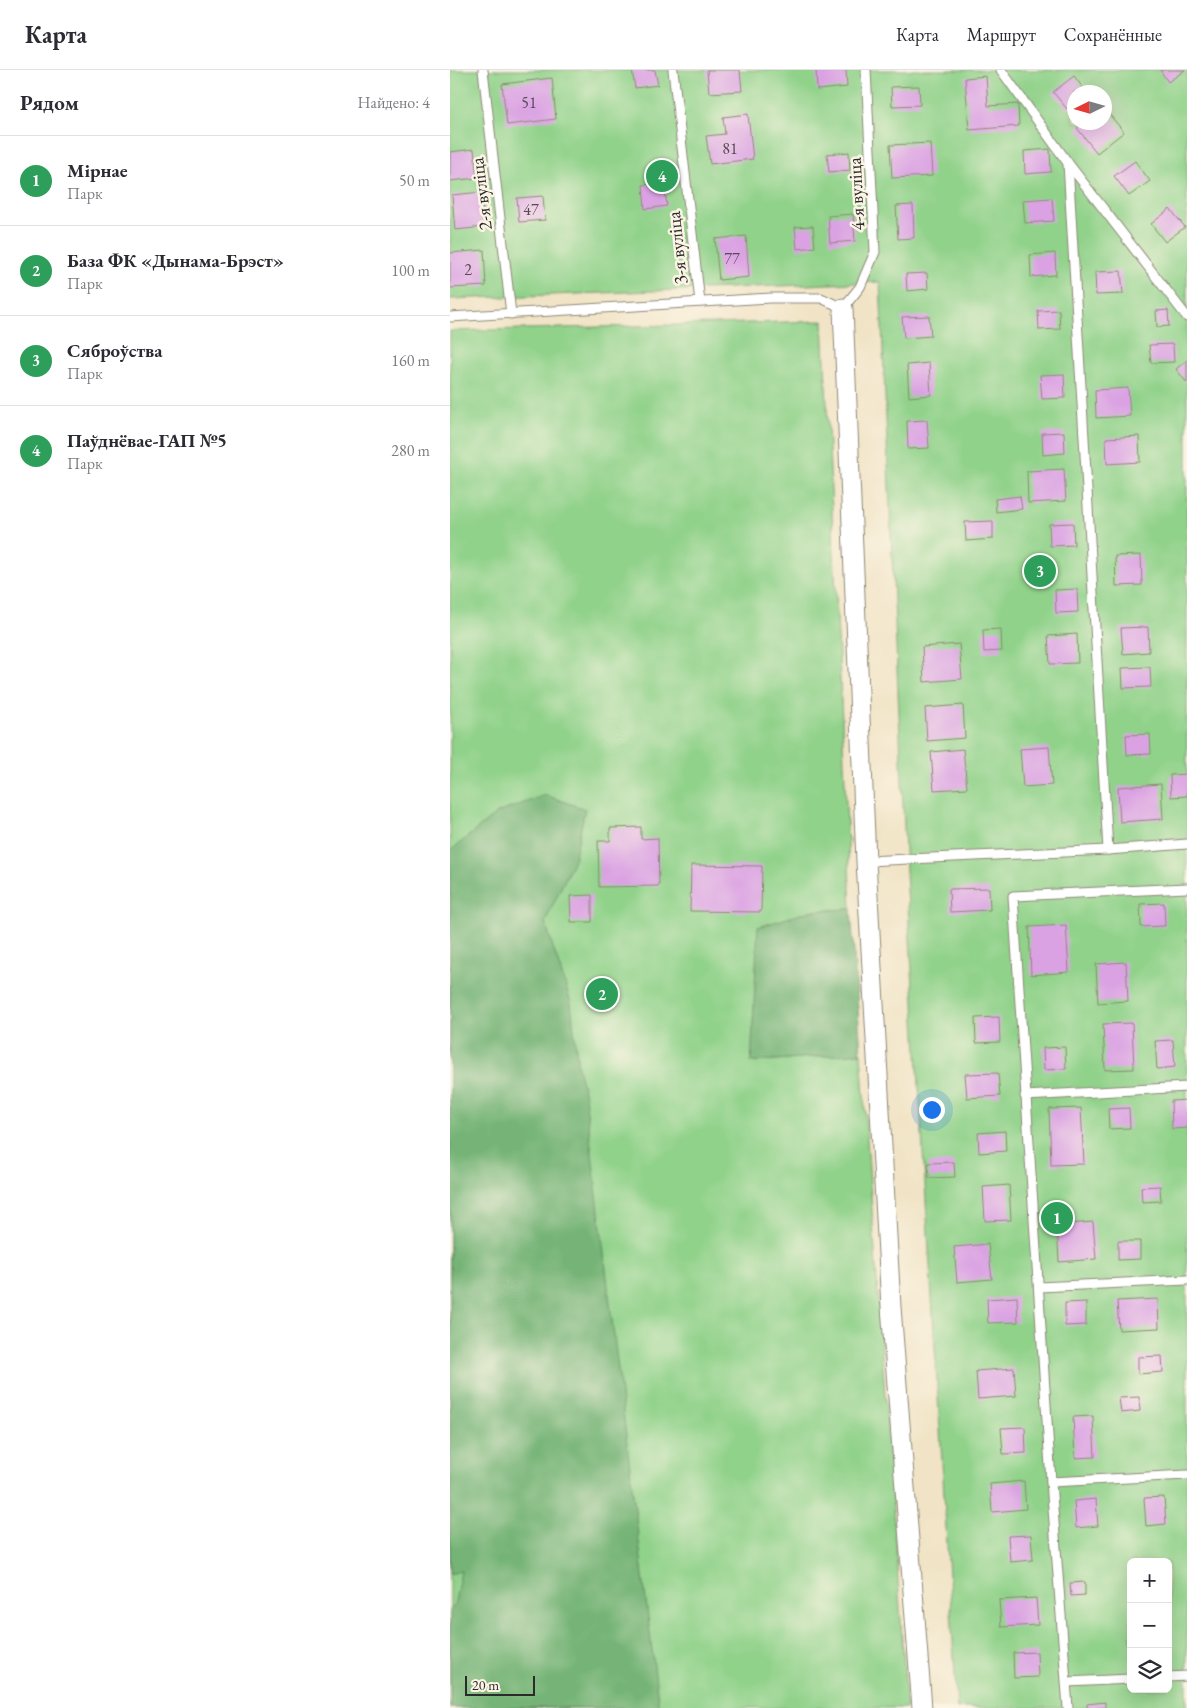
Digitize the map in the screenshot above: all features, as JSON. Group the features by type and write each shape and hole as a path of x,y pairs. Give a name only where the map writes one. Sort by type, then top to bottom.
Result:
{"street":[{"path":"843,308 866,861 891,1307 922,1708"}],"lane":[{"name":"2-я вуліца","path":"483,70 511,314"},
{"name":"3-я вуліца","path":"673,70 700,302"},
{"name":"4-я вуліца","path":"843,308 860,287 875,252 866,70"},
{"path":"1001,70 1068,163 1187,317"},
{"path":"1068,163 1108,850"},
{"path":"450,317 700,302 821,298 843,308"},
{"path":"866,861 1108,850 1187,844"},
{"path":"1068,1708 1050,1482 1013,896 1187,888"},
{"path":"1025,1096 1187,1087"},
{"path":"1039,1287 1187,1280"},
{"path":"1050,1482 1187,1475"},
{"path":"1172,1677 1187,1676"},
{"path":"1066,1682 1127,1679"}],"green space":[{"path":"450,70 1187,70 1187,1708 957,1708 906,873 880,282 450,299"},
{"path":"823,321 851,909 810,911 751,1062 861,1053 907,1708 450,1708 450,331"},
{"path":"545,795 585,809 574,860 545,922 571,1003 578,1067 585,1096 659,1708 450,1708 450,1609 454,1606 461,1571 450,1574 450,851 497,813"},
{"path":"851,909 861,1053 751,1062 758,927 810,911"}],"building":[{"path":"632,70 655,70 658,85 635,88"},
{"path":"707,70 740,70 742,91 709,93"},
{"path":"816,70 846,70 847,87 817,90"},
{"path":"1160,70 1185,70 1168,82"},
{"path":"986,76 988,106 1018,104 1019,126 969,130 965,78"},
{"path":"1074,76 1081,85 1067,85 1067,109 1053,92"},
{"path":"552,78 556,119 507,125 502,84"},
{"path":"919,86 920,105 892,106 891,87"},
{"path":"748,114 753,159 710,164 706,136 725,134 723,117"},
{"path":"1112,118 1124,132 1097,153 1079,130 1112,130"},
{"path":"930,143 932,176 892,178 890,145"},
{"path":"474,149 477,178 450,181 450,152"},
{"path":"1050,149 1051,172 1025,174 1024,151"},
{"path":"849,152 850,170 829,172 827,154"},
{"path":"1135,161 1150,181 1129,196 1114,176"},
{"path":"664,183 667,206 645,209 643,185"},
{"path":"481,192 484,227 455,230 452,195"},
{"path":"543,196 545,220 519,222 517,198"},
{"path":"1052,198 1054,221 1025,223 1023,200"},
{"path":"913,205 914,238 898,239 896,206"},
{"path":"1170,209 1185,227 1165,242 1151,224"},
{"path":"853,214 855,241 830,243 828,216"},
{"path":"813,226 815,247 797,249 795,227"},
{"path":"746,236 749,277 719,280 715,239"},
{"path":"484,250 486,286 450,288 450,253"},
{"path":"1055,253 1056,275 1031,277 1030,255"},
{"path":"1121,271 1123,294 1096,295 1095,272"},
{"path":"927,273 928,289 907,291 906,274"},
{"path":"1059,310 1060,329 1039,330 1038,311"},
{"path":"1168,310 1169,326 1157,327 1156,311"},
{"path":"929,316 931,336 904,338 902,317"},
{"path":"1173,344 1174,362 1151,363 1149,345"},
{"path":"1187,360 1187,383 1176,369"},
{"path":"929,363 931,395 909,397 907,365"},
{"path":"1064,374 1065,398 1042,399 1040,375"},
{"path":"1128,388 1130,416 1096,418 1095,390"},
{"path":"927,420 929,448 908,449 907,421"},
{"path":"1064,432 1065,453 1043,455 1042,433"},
{"path":"1139,436 1140,462 1107,464 1106,438"},
{"path":"1064,469 1066,501 1028,503 1027,471"},
{"path":"1020,496 1022,509 996,512 995,499"},
{"path":"993,521 993,539 966,541 965,522"},
{"path":"1073,523 1074,545 1050,546 1049,524"},
{"path":"1141,555 1142,585 1116,586 1115,556"},
{"path":"1077,589 1078,612 1056,613 1055,590"},
{"path":"1148,627 1149,652 1123,654 1121,628"},
{"path":"1001,629 1002,651 984,652 983,630"},
{"path":"1077,634 1078,663 1050,664 1048,636"},
{"path":"959,644 962,679 924,682 922,647"},
{"path":"1150,667 1151,687 1123,688 1122,668"},
{"path":"963,705 965,738 927,741 925,708"},
{"path":"1150,734 1151,754 1127,755 1126,735"},
{"path":"1049,747 1052,785 1023,787 1020,749"},
{"path":"963,749 967,788 934,790 931,752"},
{"path":"1187,774 1187,796 1171,797 1170,775"},
{"path":"1161,784 1163,819 1120,822 1118,787"},
{"path":"641,827 641,839 658,838 659,886 599,887 598,841 610,841 610,828"},
{"path":"691,865 762,866 761,912 690,911"},
{"path":"989,888 990,910 950,912 949,889"},
{"path":"592,895 592,922 571,922 570,896"},
{"path":"1164,903 1165,926 1141,927 1140,904"},
{"path":"1066,925 1069,972 1031,975 1029,927"},
{"path":"1126,962 1128,1001 1098,1003 1096,964"},
{"path":"999,1017 1000,1042 976,1043 975,1018"},
{"path":"1132,1023 1134,1069 1105,1070 1103,1024"},
{"path":"1173,1040 1175,1067 1157,1069 1155,1041"},
{"path":"1065,1047 1066,1069 1044,1070 1043,1048"},
{"path":"998,1073 1000,1096 967,1098 965,1074"},
{"path":"1187,1100 1187,1128 1172,1129 1171,1101"},
{"path":"1081,1108 1084,1164 1051,1165 1049,1109"},
{"path":"1129,1108 1130,1128 1109,1129 1108,1109"},
{"path":"1005,1131 1006,1151 979,1153 978,1133"},
{"path":"954,1162 955,1177 929,1178 928,1163"},
{"path":"1009,1185 1011,1220 985,1221 983,1187"},
{"path":"1160,1186 1161,1201 1142,1202 1141,1187"},
{"path":"1093,1222 1096,1259 1059,1262 1057,1225"},
{"path":"1118,1241 1140,1241 1140,1259 1118,1260"},
{"path":"988,1244 992,1279 957,1282 954,1247"},
{"path":"1017,1297 1018,1322 988,1323 987,1299"},
{"path":"1158,1299 1159,1328 1119,1330 1117,1301"},
{"path":"1086,1302 1086,1325 1065,1326 1065,1303"},
{"path":"1162,1356 1163,1372 1138,1374 1138,1357"},
{"path":"1014,1368 1016,1396 978,1399 976,1371"},
{"path":"1139,1397 1140,1411 1121,1413 1119,1398"},
{"path":"1093,1416 1095,1457 1075,1458 1073,1417"},
{"path":"1025,1427 1026,1453 1003,1454 1001,1428"},
{"path":"1024,1481 1026,1509 992,1512 990,1484"},
{"path":"1164,1497 1166,1524 1146,1526 1144,1498"},
{"path":"1096,1499 1098,1526 1076,1528 1074,1501"},
{"path":"1031,1535 1033,1560 1010,1562 1008,1536"},
{"path":"1085,1582 1085,1595 1071,1596 1070,1583"},
{"path":"1036,1598 1038,1625 1001,1627 999,1600"},
{"path":"1037,1652 1038,1677 1014,1678 1013,1653"},
{"path":"1105,1702 1105,1708 1087,1708 1087,1704"}],"place":[{"name":"Паўднёвае-ГАП №5","path":"662,176"},
{"name":"Сяброўства","path":"1040,571"},
{"name":"База ФК «Дынама-Брэст»","path":"602,994"},
{"name":"Мірнае","path":"1057,1218"}]}
